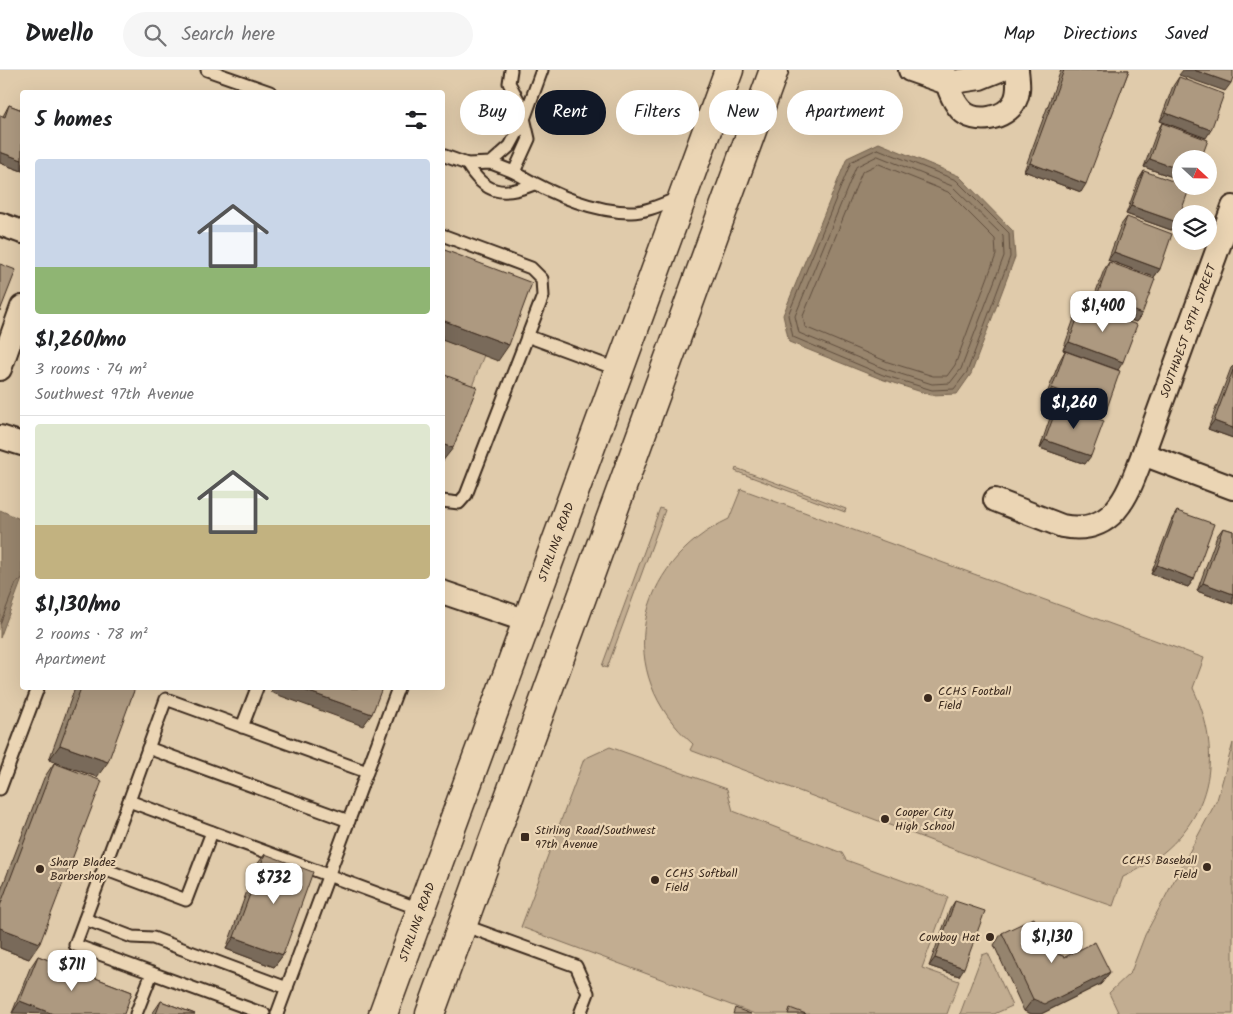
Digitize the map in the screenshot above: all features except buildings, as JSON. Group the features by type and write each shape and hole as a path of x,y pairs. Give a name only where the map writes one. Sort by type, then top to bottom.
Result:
{"main road":[{"name":"STIRLING ROAD","path":"384,1014 526,621 729,70"},
{"path":"430,1014 774,70"},
{"path":"619,370 659,385"},
{"path":"422,910 463,925"}],"street":[{"path":"910,70 945,76 980,78 1000,70"},
{"path":"945,76 953,99 962,112 976,118 990,119 1004,113 1015,101 1019,84 1017,70"},
{"name":"SOUTHWEST 59TH STREET","path":"995,500 1062,526 1074,528 1088,527 1112,515 1121,506 1129,492 1233,207"},
{"path":"0,224 20,231"},
{"path":"0,370 20,313"},
{"path":"0,436 20,443"},
{"path":"1143,454 1233,488"},
{"path":"445,593 526,621"}],"lane":[{"path":"207,70 264,90"},
{"path":"511,70 510,83 514,90"},
{"path":"525,117 542,70"},
{"path":"514,172 528,139 525,129"},
{"path":"491,164 510,146 516,135"},
{"path":"445,156 467,164 491,164 514,172 534,184 583,205 630,213 662,205 684,195"},
{"path":"467,164 475,177 491,190 515,192 534,184"},
{"path":"445,236 531,268 542,279 543,296 466,495 459,503 445,501"},
{"path":"527,336 619,370"},
{"path":"0,789 37,690"},
{"path":"242,726 256,690"},
{"path":"277,1014 397,690"},
{"path":"264,1014 76,945 166,699 367,772"},
{"path":"148,748 349,820"},
{"path":"129,802 422,910"},
{"path":"104,869 186,900 212,832"},
{"path":"85,919 132,937 153,938 287,988"},
{"path":"463,925 576,966 588,993 580,1014"},
{"path":"136,1014 152,973"}],"shaded area":[{"path":"445,341 484,355 466,402 445,395"},
{"path":"736,468 846,509 845,512 735,471"},
{"path":"741,489 1204,658 1193,688 1204,717 1209,746 1208,773 1202,799 1190,822 1173,843 1151,862 1123,877 1113,906 1009,870 690,750 693,744 667,716 651,685 644,653 645,621 655,591 672,563 697,538 729,519"},
{"path":"660,508 665,510 607,668 602,666"},
{"name":"CCHS Baseball Field","path":"1233,743 1233,1014 1119,1014 1109,993 1131,972 1145,935 1217,800"},
{"path":"610,747 727,789 733,811 842,853 846,860 948,897 922,968 959,981 947,1014 755,1014 521,927 584,759"},
{"path":"988,953 1012,1006 994,1014 960,1014 982,955"}],"water":[{"path":"879,143 959,176 1013,231 1015,257 971,374 957,394 931,395 881,379 789,342 783,315 847,158"},
{"path":"0,510 20,519 20,584 0,638"}],"place":[{"name":"CCHS Football Field","path":"928,698"},
{"name":"Cooper City High School","path":"885,819"},
{"name":"Stirling Road/Southwest 97th Avenue","path":"525,837"},
{"name":"CCHS Baseball Field","path":"1207,867"},
{"name":"Sharp Bladez Barbershop","path":"40,869"},
{"name":"CCHS Softball Field","path":"655,880"},
{"name":"Cowboy Hat","path":"990,937"}]}
